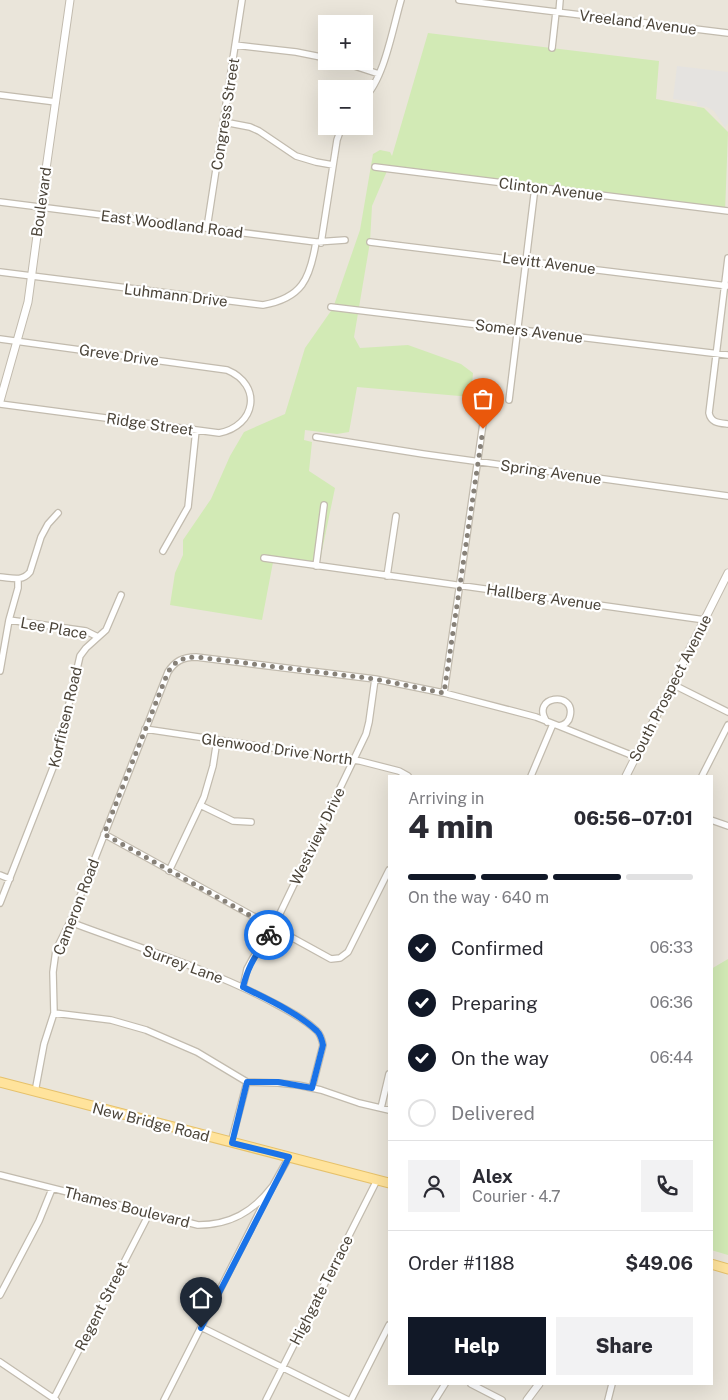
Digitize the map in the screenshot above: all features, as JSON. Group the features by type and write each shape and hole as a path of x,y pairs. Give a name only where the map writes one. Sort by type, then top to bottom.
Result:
{"main road":[{"name":"New Bridge Road","path":"0,1082 388,1183"},
{"path":"713,1265 728,1269"}],"street":[{"name":"Boulevard","path":"0,403 27,310 70,0"},
{"name":"Congress Street","path":"207,228 242,0"},
{"path":"373,88 401,0"},
{"name":"Vreeland Avenue","path":"460,0 728,33"},
{"path":"552,48 560,0"},
{"path":"235,45 318,56"},
{"path":"367,70 379,74"},
{"path":"0,95 56,102"},
{"path":"224,122 250,127 286,150 308,160 334,165"},
{"name":"Luhmann Drive","path":"0,272 263,305 282,300 298,289 312,268 319,243 339,135"},
{"name":"Clinton Avenue","path":"374,168 728,211"},
{"path":"509,400 535,187"},
{"name":"East Woodland Road","path":"0,202 319,243 345,240"},
{"name":"Levitt Avenue","path":"370,242 726,286"},
{"path":"728,258 709,413 712,420 717,423 728,424"},
{"name":"Somers Avenue","path":"331,307 728,355"},
{"name":"Greve Drive","path":"0,339 227,370 236,374"},
{"name":"Ridge Street","path":"0,403 219,433 229,432 246,418 250,403 249,389 236,374"},
{"path":"444,693 487,396"},
{"path":"163,551 188,508 196,430"},
{"name":"Spring Avenue","path":"316,437 478,462 728,496"},
{"path":"316,566 324,505"},
{"path":"0,577 23,579 30,572 45,530 58,513"},
{"path":"387,576 396,516"},
{"name":"Hallberg Avenue","path":"264,558 705,620"},
{"name":"South Prospect Avenue","path":"627,775 728,573"},
{"path":"0,671 9,620 18,588 18,579"},
{"name":"Korfitsen Road","path":"0,903 56,760 76,665 80,656 106,630 121,595"},
{"name":"Lee Place","path":"9,620 86,631 98,638"},
{"name":"Cameron Road","path":"36,1092 44,1044 54,1013 53,972 56,950 70,922 168,672 178,661 184,658 196,657 375,679"},
{"path":"375,679 444,693 536,716 636,757"},
{"name":"Westview Drive","path":"243,987 253,958 273,928 354,760 369,722 375,679"},
{"path":"672,684 728,712"},
{"path":"561,699 569,705 571,714 567,722 553,724 543,714 545,705 552,700 561,699"},
{"path":"531,775 553,724"},
{"path":"703,775 728,725"},
{"name":"Glenwood Drive North","path":"145,729 354,760 382,766 406,775"},
{"path":"170,871 209,782 217,740"},
{"path":"200,805 233,821 250,822"},
{"path":"713,821 728,826"},
{"path":"104,834 326,957 337,959 345,956 348,952 388,872"},
{"path":"0,875 10,879"},
{"name":"Surrey Lane","path":"70,922 243,987 294,1014 317,1031 323,1045 312,1088"},
{"path":"54,1013 111,1020 146,1030 197,1052 247,1082 278,1082 312,1088 388,1110"},
{"path":"381,1108 388,1078"},
{"path":"232,1143 247,1082"},
{"path":"164,1400 289,1157"},
{"name":"Thames Boulevard","path":"0,1175 188,1224 209,1225 230,1220 248,1212 265,1197 272,1187"},
{"name":"Highgate Terrace","path":"266,1400 377,1180"},
{"path":"0,1295 39,1222 52,1188"},
{"name":"Regent Street","path":"55,1399 149,1214"},
{"path":"201,1328 350,1400 386,1338"},
{"path":"0,1362 55,1399"},
{"path":"435,1400 444,1385"},
{"path":"473,1385 502,1400"},
{"path":"527,1400 538,1385"},
{"path":"608,1400 612,1385"}],"shaded area":[{"path":"0,0 728,0 728,1400 0,1400"},
{"path":"677,66 728,72 728,124 725,127 714,111 707,107 697,106 697,102 673,99"}],"green space":[{"path":"428,33 659,61 656,99 704,108 728,132 725,213 387,171 372,206 370,242 354,337 360,348 408,345 461,364 473,373 471,397 357,387 349,432 337,434 305,430 304,440 312,442 309,471 335,488 319,565 274,557 262,620 170,605 175,573 183,555 183,540 211,499 230,456 244,432 285,414 305,348 333,308 360,230 373,154 380,150 390,152 392,156"},
{"path":"728,959 728,1255 713,1251 713,968"}],"way so far":[{"path":"269,935 273,928 104,834 168,672 178,661 184,658 196,657 375,679 444,693 483,429"}],"route":[{"path":"201,1328 289,1157 232,1143 247,1082 278,1082 312,1088 323,1045 317,1031 294,1014 243,987 253,958 269,935"}]}
